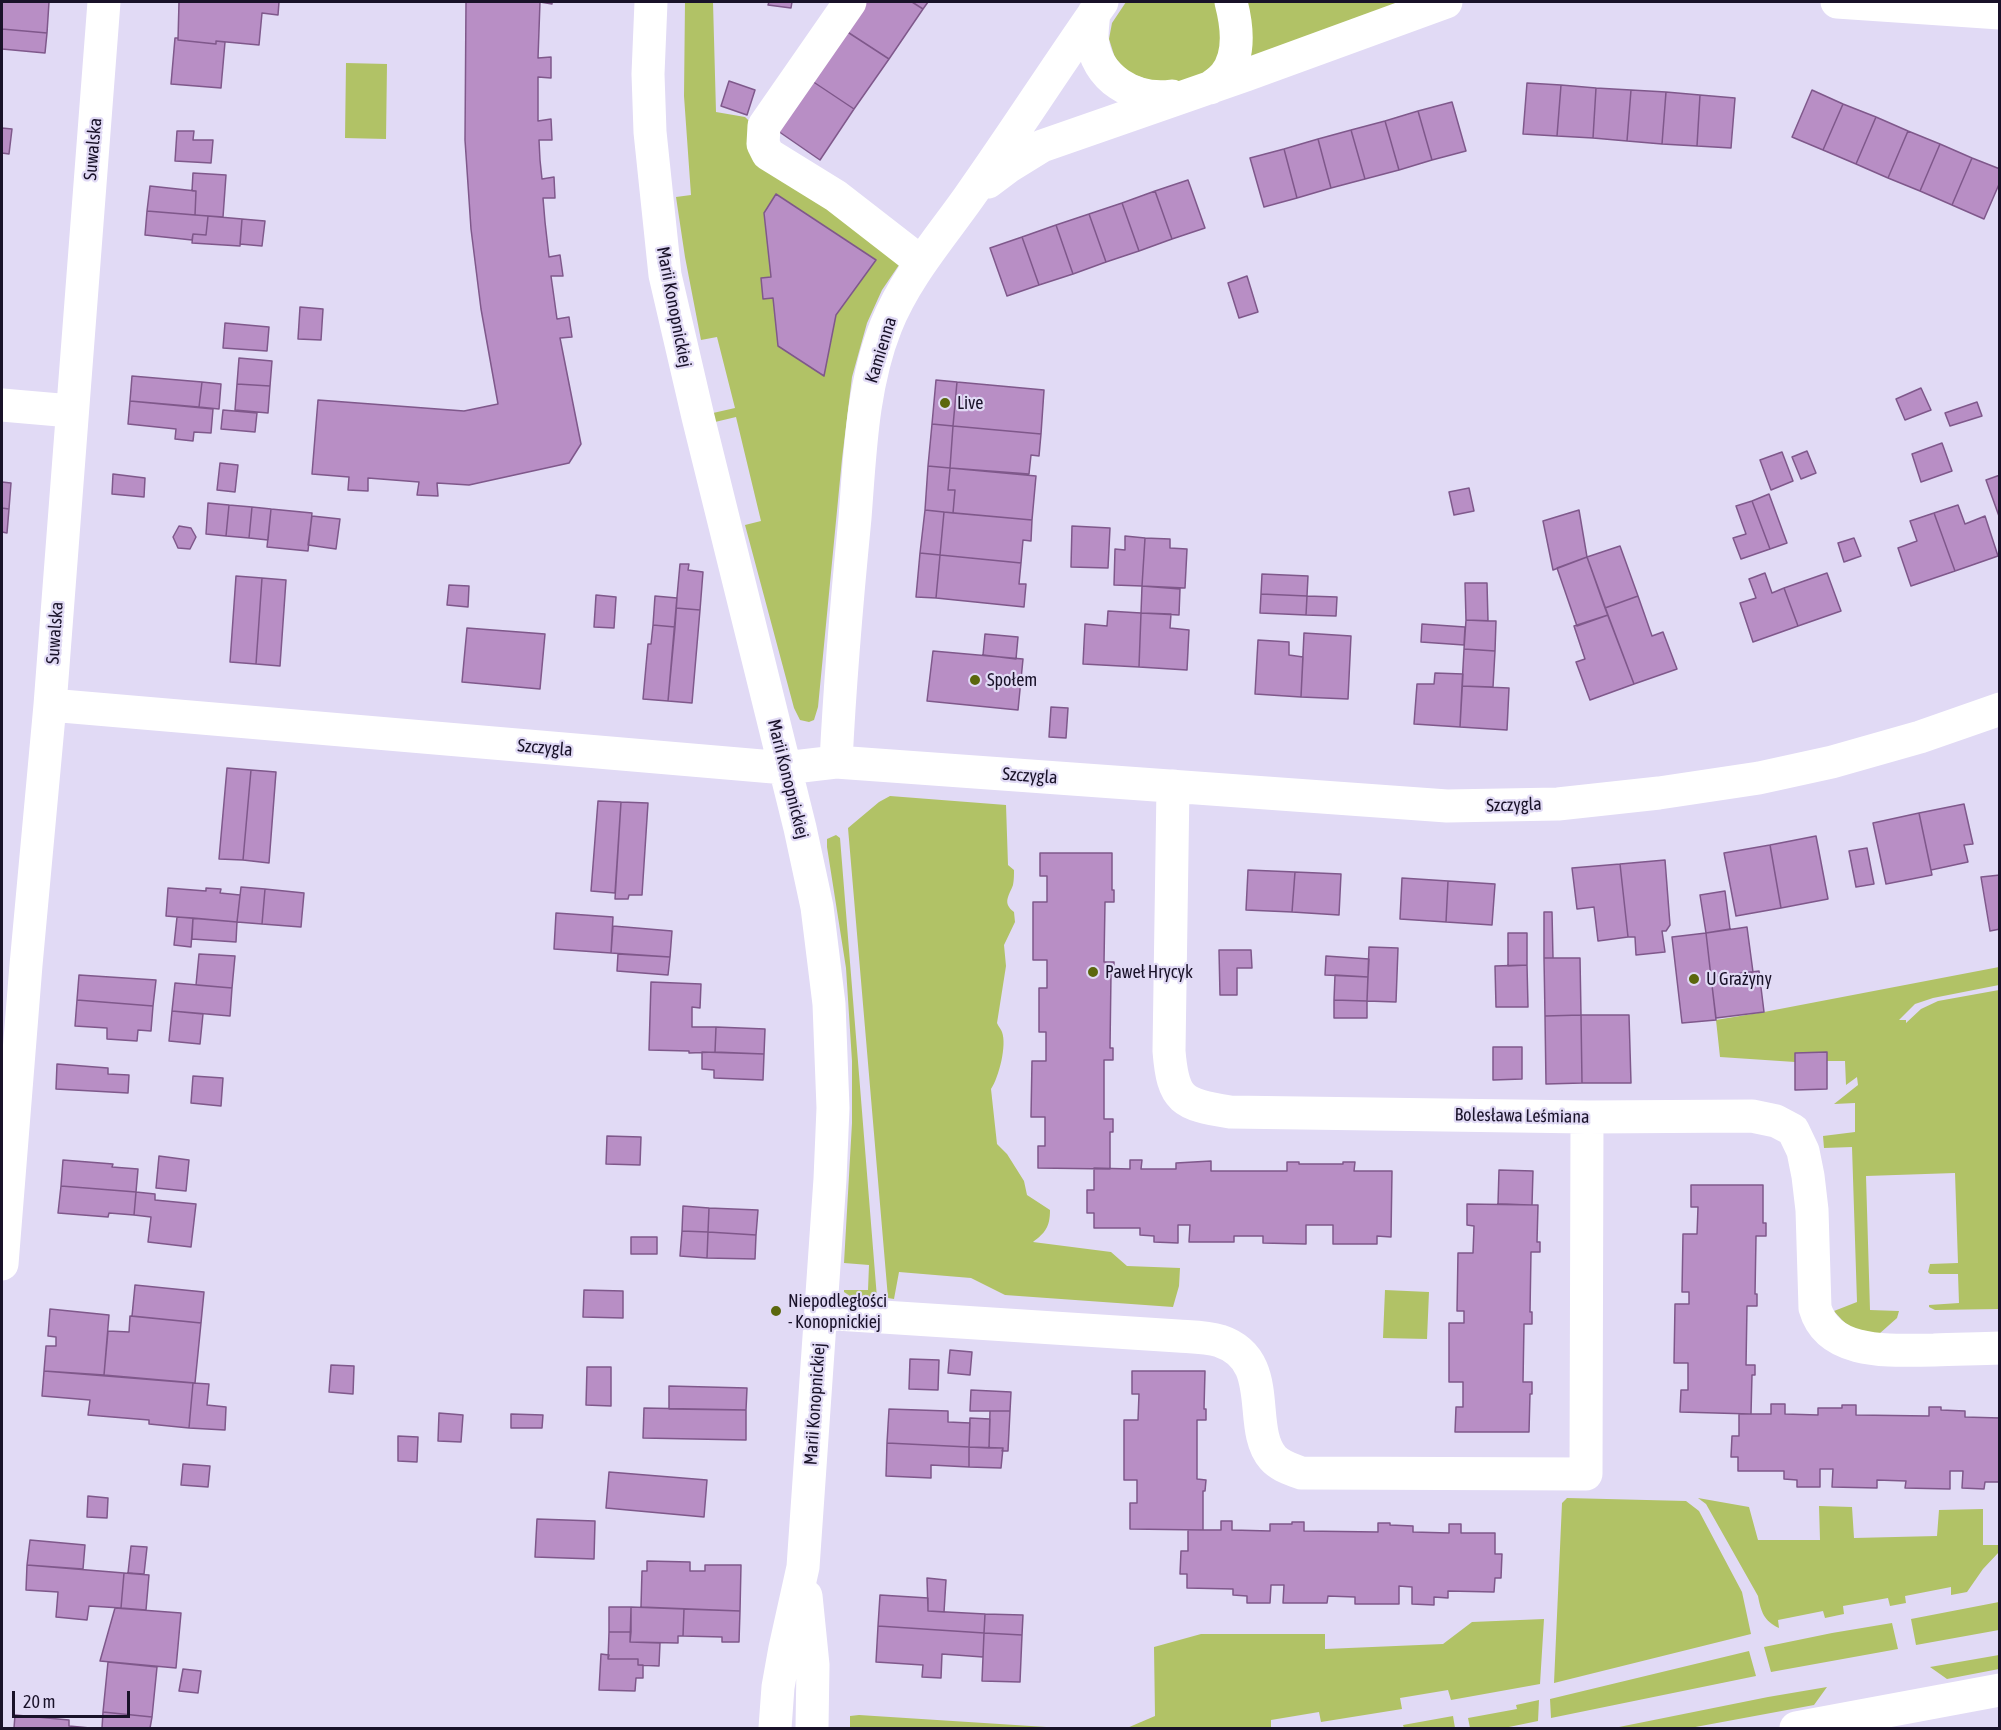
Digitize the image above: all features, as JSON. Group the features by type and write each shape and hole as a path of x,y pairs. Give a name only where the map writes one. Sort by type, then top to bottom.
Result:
{"street":[{"name":"Suwalska","path":"2,1263 50,705 104,2"},
{"name":"Marii Konopnickiej","path":"651,2 648,74 650,132 665,274 800,828 817,907 829,1004 833,1120 803,1567 778,1687 775,1728"},
{"path":"850,2 765,126 763,144 768,154 836,196 921,262"},
{"path":"1098,8 1092,37 1095,50 1105,71 1122,88 1157,98 1202,91 1224,77 1233,62 1236,43 1236,19 1232,2"},
{"path":"970,196 1008,167 1042,146 1202,91 1446,2"},
{"path":"1837,2 2000,13"},
{"name":"Kamienna","path":"836,762 842,655 866,403 878,347 897,300 921,262 970,196 1098,8"},
{"path":"2,405 71,411"},
{"name":"Szczygla","path":"50,705 785,768 836,762 1448,806 1558,804 1659,793 1759,778 1865,753 1920,737 2000,709"},
{"name":"Bolesława Leśmiana","path":"1173,786 1169,1051 1171,1075 1174,1087 1180,1096 1200,1107 1230,1112 1587,1118 1752,1116 1776,1121 1793,1130 1803,1151 1809,1176 1812,1210 1815,1308 1827,1329 1848,1343 1878,1350 2000,1348"},
{"path":"821,1313 1178,1336 1221,1342 1245,1358 1252,1370 1269,1453 1280,1464 1301,1473 1586,1474 1587,1118"},
{"name":"Marii Konopnickiej","path":"803,1567 813,1665 812,1728"},
{"path":"1796,1728 2000,1690"}],"green space":[{"path":"685,2 713,2 716,112 745,117 899,265 882,290 867,323 852,377 818,707 814,720 809,722 800,720 794,708 745,525 761,521 736,417 715,422 713,413 735,408 717,337 701,340 685,257 676,197 691,195 684,96"},
{"path":"1126,2 1422,2 1184,81 1161,84 1129,73 1115,58 1109,39 1112,23"},
{"path":"346,63 387,64 386,139 345,138"},
{"path":"890,796 1006,805 1008,865 1014,870 1013,885 1007,902 1014,912 1015,922 1004,945 1006,966 997,1023 1002,1031 1003,1053 991,1089 997,1144 1007,1154 1024,1181 1027,1195 1050,1210 1046,1229 1033,1242 1111,1252 1127,1266 1180,1268 1179,1286 1173,1307 1005,1295 971,1278 899,1272 894,1299 888,1298 848,828 879,802"},
{"path":"836,835 840,838 877,1298 850,1296 844,1292 844,1290 868,1290 869,1265 844,1263 852,1123 852,1061 846,968 827,847 827,839"},
{"path":"1999,967 1999,985 1933,998 1915,1004 1899,1020 1906,1020 1906,1023 1921,1009 1938,1001 1999,990 1999,1309 1935,1310 1929,1307 1929,1305 1959,1303 1958,1274 1930,1274 1928,1272 1930,1264 1958,1263 1955,1173 1866,1176 1870,1310 1899,1311 1897,1318 1879,1334 1859,1331 1844,1322 1834,1311 1857,1302 1852,1147 1824,1148 1823,1136 1855,1132 1855,1103 1834,1104 1858,1085 1857,1077 1846,1085 1845,1061 1827,1061 1826,1052 1795,1053 1795,1062 1720,1057 1716,1020"},
{"path":"1385,1290 1429,1292 1427,1339 1383,1338"},
{"path":"1567,1498 1686,1501 1699,1511 1742,1592 1751,1634 1554,1683 1562,1503"},
{"path":"1698,1498 1749,1507 1758,1540 1820,1540 1819,1506 1852,1507 1854,1538 1937,1536 1939,1510 1983,1509 1983,1545 1999,1545 1999,1552 1983,1569 1967,1592 1951,1595 1951,1587 1905,1596 1906,1603 1890,1606 1888,1598 1843,1606 1844,1614 1825,1618 1823,1611 1778,1620 1779,1628 1764,1615 1758,1596 1706,1504"},
{"path":"1999,1602 1999,1630 1916,1645 1911,1619"},
{"path":"1544,1619 1540,1684 1451,1700 1448,1690 1400,1698 1402,1709 1321,1722 1319,1712 1271,1720 1271,1728 1127,1728 1155,1716 1154,1647 1201,1634 1325,1634 1325,1649 1443,1644 1472,1622"},
{"path":"1892,1623 1898,1649 1771,1672 1764,1647"},
{"path":"1749,1651 1756,1676 1551,1718 1550,1699"},
{"path":"1999,1655 1999,1669 1947,1679 1930,1667"},
{"path":"1827,1687 1814,1705 1690,1728 1614,1728 1768,1697"},
{"path":"1539,1700 1538,1721 1504,1728 1470,1728 1468,1718 1517,1709 1516,1705"},
{"path":"850,1716 1062,1728 850,1728"},
{"path":"1453,1716 1455,1728 1404,1728 1403,1725"}],"building":[{"path":"2,2 49,2 47,33 2,29"},
{"path":"179,2 279,2 278,15 262,13 259,45 178,40"},
{"path":"466,2 540,2 538,58 551,57 551,78 538,77 538,121 551,119 552,140 539,140 540,160 542,179 554,177 555,198 543,198 545,222 549,257 560,255 563,276 551,276 557,319 569,317 572,337 560,338 581,444 569,463 469,485 437,483 438,496 417,495 419,482 368,478 368,491 348,490 349,477 312,474 318,400 464,411 498,404 481,309 471,229 465,140"},
{"path":"769,2 792,2 791,8 768,5"},
{"path":"866,2 912,2 923,9 889,59 846,31"},
{"path":"912,2 928,2 923,9"},
{"path":"2,29 47,33 45,53 2,49"},
{"path":"846,31 889,59 854,109 812,81"},
{"path":"175,38 216,44 216,41 225,42 221,88 171,84"},
{"path":"729,81 755,90 747,115 721,106"},
{"path":"812,81 854,109 820,160 778,131"},
{"path":"1527,83 1561,85 1557,136 1523,134"},
{"path":"1561,85 1596,88 1593,138 1557,136"},
{"path":"1596,88 1631,90 1627,141 1593,138"},
{"path":"1631,90 1666,92 1662,144 1627,141"},
{"path":"1812,90 1843,104 1823,150 1792,137"},
{"path":"1666,92 1700,95 1697,146 1662,144"},
{"path":"1700,95 1735,98 1731,148 1697,146"},
{"path":"1452,102 1466,151 1432,160 1418,111"},
{"path":"1843,104 1876,117 1856,164 1823,150"},
{"path":"1418,111 1432,160 1399,170 1385,121"},
{"path":"1876,117 1908,131 1888,178 1856,164"},
{"path":"1385,121 1399,170 1365,179 1351,130"},
{"path":"2,128 12,129 9,154 2,153"},
{"path":"1351,130 1365,179 1331,188 1318,139"},
{"path":"177,131 194,131 193,140 213,140 211,163 175,161"},
{"path":"1908,131 1940,144 1920,191 1888,178"},
{"path":"1318,139 1331,188 1297,198 1284,149"},
{"path":"1940,144 1972,158 1952,205 1920,191"},
{"path":"1284,149 1297,198 1264,207 1250,158"},
{"path":"1972,158 2000,169 2000,182 1984,219 1952,205"},
{"path":"193,173 226,175 223,217 195,215 196,191 192,191"},
{"path":"1188,180 1205,228 1172,239 1155,191"},
{"path":"150,186 196,191 195,215 147,211"},
{"path":"1155,191 1172,239 1139,251 1122,203"},
{"path":"776,194 876,260 836,315 824,376 778,346 773,298 763,299 761,278 771,277 764,213"},
{"path":"1122,203 1139,251 1106,262 1089,214"},
{"path":"147,211 208,216 206,235 193,234 192,240 145,235"},
{"path":"1089,214 1106,262 1073,274 1056,225"},
{"path":"208,216 242,219 240,246 192,243 193,234 206,235"},
{"path":"242,219 265,221 262,246 240,244"},
{"path":"1056,225 1073,274 1039,285 1022,237"},
{"path":"1022,237 1039,285 1007,296 990,248"},
{"path":"1247,276 1258,312 1239,318 1228,283"},
{"path":"300,307 323,309 321,340 298,339"},
{"path":"225,323 269,327 267,351 223,348"},
{"path":"239,358 272,361 270,386 237,384"},
{"path":"132,376 202,382 199,407 130,401"},
{"name":"Live","path":"936,380 957,382 953,426 932,424"},
{"path":"202,382 221,384 219,409 199,407"},
{"path":"957,382 1044,390 1041,434 953,426"},
{"path":"237,384 270,386 268,413 235,410"},
{"path":"1921,388 1931,410 1905,420 1896,399"},
{"path":"130,401 213,409 211,433 194,432 193,441 175,439 176,429 128,424"},
{"path":"1977,402 1982,416 1950,426 1945,413"},
{"path":"223,410 257,413 255,432 221,429"},
{"path":"932,424 953,426 950,468 928,466"},
{"path":"953,426 1041,434 1039,456 1031,455 1029,474 950,468"},
{"path":"1942,443 1952,471 1921,482 1912,454"},
{"path":"1807,451 1816,473 1801,479 1792,457"},
{"path":"1782,452 1793,481 1771,490 1760,460"},
{"path":"220,463 238,465 235,492 217,490"},
{"path":"928,466 950,468 948,490 955,490 953,513 925,510"},
{"path":"950,468 1036,476 1032,520 953,513 955,490 948,490"},
{"path":"113,474 145,478 144,497 112,494"},
{"path":"2000,475 2000,519 1986,480"},
{"path":"2,482 11,483 9,509 2,508"},
{"path":"1469,488 1474,511 1454,515 1449,492"},
{"path":"1769,494 1787,543 1770,549 1752,501"},
{"path":"1752,501 1770,549 1741,559 1733,538 1746,534 1736,506"},
{"path":"208,503 229,505 226,536 206,534"},
{"path":"229,505 252,507 249,538 226,536"},
{"path":"1958,505 1965,524 1985,516 1998,556 1955,571 1934,513"},
{"path":"252,507 271,509 268,540 249,538"},
{"path":"2,508 9,509 7,533 2,532"},
{"path":"271,509 312,513 308,551 267,547"},
{"path":"925,510 944,512 940,555 920,553"},
{"path":"1579,510 1587,557 1553,570 1543,521"},
{"path":"944,512 1032,520 1031,541 1023,540 1021,563 940,555"},
{"path":"1934,513 1955,571 1911,586 1898,548 1917,541 1910,521"},
{"path":"312,516 340,519 336,549 308,545"},
{"path":"179,526 191,528 196,537 190,549 178,548 173,537"},
{"path":"1072,526 1110,528 1108,568 1071,567"},
{"path":"1125,536 1145,538 1142,586 1114,585 1115,549 1125,550"},
{"path":"1145,538 1170,539 1170,548 1187,549 1185,588 1142,586"},
{"path":"1854,538 1861,556 1844,562 1838,543"},
{"path":"1620,546 1638,596 1605,608 1587,557"},
{"path":"920,553 940,555 936,598 916,597"},
{"path":"940,555 1021,563 1019,584 1026,584 1024,607 936,598"},
{"path":"1587,557 1608,615 1577,626 1557,568"},
{"path":"680,564 689,564 688,570 703,572 700,610 676,608"},
{"path":"1765,573 1772,593 1784,588 1798,626 1753,642 1740,603 1756,598 1749,579"},
{"path":"1827,573 1841,611 1798,626 1784,588"},
{"path":"1262,574 1308,576 1307,596 1261,594"},
{"path":"236,576 262,578 256,664 230,662"},
{"path":"262,578 286,580 280,666 256,664"},
{"path":"1465,583 1487,583 1488,621 1466,620"},
{"path":"449,585 469,586 468,607 447,605"},
{"path":"1142,586 1180,589 1179,615 1141,613"},
{"path":"1261,594 1307,596 1306,615 1260,613"},
{"path":"596,595 616,597 614,628 594,627"},
{"path":"655,596 677,598 675,627 653,625"},
{"path":"1307,596 1337,597 1336,616 1306,615"},
{"path":"1638,596 1652,636 1663,632 1677,669 1634,684 1605,608"},
{"path":"676,608 700,610 692,703 668,701"},
{"path":"1108,611 1141,613 1139,667 1083,664 1085,624 1107,626"},
{"path":"1141,613 1171,614 1170,628 1189,630 1187,670 1139,667"},
{"path":"1608,615 1634,684 1590,700 1576,662 1585,659 1574,626"},
{"path":"1466,620 1496,621 1495,651 1464,649"},
{"path":"1422,624 1465,627 1464,645 1421,642"},
{"path":"653,625 675,627 668,701 643,699 648,644 651,644"},
{"path":"467,628 545,634 540,689 462,682"},
{"path":"1304,633 1351,636 1348,699 1301,697"},
{"path":"985,634 1018,637 1016,659 983,655"},
{"path":"1258,640 1289,642 1289,655 1303,657 1301,697 1255,694"},
{"path":"1464,649 1495,651 1493,687 1462,686"},
{"name":"Społem","path":"933,651 1023,659 1018,710 927,701"},
{"path":"1435,673 1463,674 1460,727 1414,724 1417,684 1434,684"},
{"path":"1462,686 1509,688 1507,730 1460,727"},
{"path":"1051,707 1068,708 1066,738 1049,737"},
{"path":"227,768 251,770 243,860 219,859"},
{"path":"251,770 276,772 269,863 243,860"},
{"path":"598,801 621,802 615,893 591,891"},
{"path":"621,802 648,803 642,895 629,895 628,899 615,899"},
{"path":"1964,804 1973,844 1964,845 1968,862 1931,870 1919,813"},
{"path":"1919,813 1932,875 1886,884 1873,823"},
{"path":"1816,836 1828,899 1781,908 1770,845"},
{"path":"1770,845 1781,908 1736,916 1724,853"},
{"path":"1867,848 1874,884 1856,887 1849,851"},
{"path":"1040,853 1112,853 1114,902 1105,902 1104,962 1114,962 1114,974 1111,974 1110,1048 1113,1048 1113,1060 1104,1060 1104,1119 1113,1119 1113,1132 1110,1132 1110,1169 1038,1168 1038,1146 1045,1146 1045,1117 1031,1117 1032,1061 1046,1061 1046,1032 1039,1032 1039,988 1047,988 1047,960 1033,960 1033,902 1047,902 1047,876 1040,876"},
{"path":"1665,860 1670,925 1666,931 1662,931 1665,952 1636,955 1635,937 1628,937 1620,864"},
{"path":"1620,864 1628,937 1598,941 1594,907 1577,909 1572,868"},
{"path":"1248,870 1295,872 1292,912 1246,910"},
{"path":"1295,872 1341,874 1339,915 1292,912"},
{"path":"2000,875 2000,929 1990,931 1981,877"},
{"path":"1402,878 1448,881 1446,922 1400,919"},
{"path":"1448,881 1495,884 1492,925 1446,922"},
{"path":"241,887 265,889 262,924 237,922"},
{"path":"168,888 206,891 206,888 221,889 220,893 240,895 237,922 166,916"},
{"path":"265,889 304,893 301,927 262,924"},
{"path":"1725,891 1730,929 1706,933 1700,895"},
{"path":"1544,912 1552,912 1553,958 1544,958"},
{"path":"556,913 613,917 611,953 554,949"},
{"path":"177,917 193,918 191,947 174,945"},
{"path":"193,918 237,922 236,942 192,939"},
{"path":"613,926 672,931 670,957 611,953"},
{"path":"1747,927 1753,972 1711,977 1706,933"},
{"path":"1508,933 1527,933 1527,965 1508,966"},
{"name":"U Grażyny","path":"1706,933 1716,1020 1682,1023 1672,937"},
{"path":"1369,947 1398,948 1396,1002 1367,1001"},
{"path":"1219,950 1251,950 1252,968 1237,968 1237,995 1220,995"},
{"path":"199,954 235,956 232,988 196,985"},
{"path":"618,954 670,957 668,975 617,971"},
{"path":"1326,956 1369,959 1368,977 1325,975"},
{"path":"1544,958 1580,958 1581,1015 1545,1016"},
{"path":"1527,965 1528,1007 1496,1007 1495,966"},
{"path":"1759,971 1764,1012 1716,1018 1711,977"},
{"path":"79,975 156,980 153,1006 77,1000"},
{"path":"1335,975 1368,977 1367,1001 1334,1000"},
{"path":"651,982 701,984 700,1008 692,1007 692,1027 716,1027 715,1052 649,1050"},
{"path":"175,983 232,988 230,1016 172,1011"},
{"path":"77,1000 153,1006 151,1031 138,1030 137,1041 107,1039 107,1028 75,1026"},
{"path":"1334,1000 1367,1001 1367,1018 1334,1018"},
{"path":"172,1011 203,1014 200,1044 169,1041"},
{"path":"1581,1015 1582,1083 1546,1084 1545,1016"},
{"path":"1581,1015 1629,1015 1631,1083 1582,1083"},
{"path":"716,1027 765,1029 764,1054 715,1052"},
{"path":"1493,1047 1522,1047 1522,1079 1493,1080"},
{"path":"702,1052 764,1054 763,1080 714,1078 714,1070 702,1069"},
{"path":"1827,1052 1827,1089 1795,1090 1795,1053"},
{"path":"57,1064 108,1068 108,1074 129,1075 128,1093 56,1089"},
{"path":"193,1076 223,1078 221,1106 191,1103"},
{"path":"607,1136 641,1137 640,1165 606,1164"},
{"path":"159,1156 189,1160 186,1191 156,1188"},
{"path":"63,1160 113,1164 112,1167 138,1169 136,1192 61,1186"},
{"path":"1130,1160 1142,1160 1141,1169 1176,1169 1176,1163 1211,1161 1211,1171 1287,1171 1287,1162 1343,1164 1343,1162 1355,1162 1354,1171 1392,1171 1391,1237 1377,1236 1377,1244 1333,1244 1333,1225 1306,1225 1306,1244 1263,1243 1263,1236 1234,1236 1234,1242 1189,1242 1190,1225 1178,1225 1178,1243 1154,1242 1154,1236 1140,1235 1140,1228 1094,1228 1094,1213 1087,1213 1087,1190 1094,1190 1094,1168 1130,1169"},
{"path":"1499,1170 1533,1171 1532,1205 1498,1204"},
{"path":"1691,1185 1763,1185 1763,1223 1766,1223 1766,1236 1756,1236 1755,1294 1757,1294 1757,1306 1747,1306 1746,1365 1755,1365 1755,1375 1752,1375 1751,1414 1680,1412 1681,1390 1688,1390 1688,1363 1674,1363 1675,1304 1689,1304 1689,1292 1682,1292 1683,1234 1697,1234 1698,1207 1691,1207"},
{"path":"61,1186 136,1192 134,1215 109,1213 108,1217 58,1213"},
{"path":"136,1192 155,1194 155,1200 196,1204 191,1247 148,1242 151,1217 134,1215"},
{"path":"1467,1204 1538,1205 1537,1242 1540,1242 1540,1252 1531,1252 1530,1312 1532,1312 1532,1324 1524,1324 1523,1382 1532,1382 1529,1432 1455,1432 1456,1407 1463,1407 1463,1382 1449,1382 1449,1323 1464,1323 1464,1311 1457,1311 1458,1253 1473,1253 1474,1226 1467,1225"},
{"path":"683,1206 709,1208 708,1232 682,1231"},
{"path":"709,1208 758,1210 756,1235 708,1232"},
{"path":"682,1231 708,1232 707,1258 680,1256"},
{"path":"708,1232 756,1235 755,1259 707,1258"},
{"path":"631,1237 657,1237 657,1254 631,1254"},
{"path":"135,1285 204,1292 201,1323 132,1316"},
{"path":"584,1290 623,1291 623,1318 583,1317"},
{"path":"50,1309 109,1315 104,1375 44,1371 46,1346 56,1346 56,1337 48,1336"},
{"path":"130,1316 201,1323 195,1383 104,1375 108,1331 129,1332"},
{"path":"950,1350 972,1352 970,1375 948,1373"},
{"path":"910,1359 939,1360 938,1390 909,1389"},
{"path":"331,1365 354,1366 353,1394 329,1392"},
{"path":"587,1367 611,1367 611,1406 586,1405"},
{"path":"44,1371 193,1383 189,1428 149,1424 149,1420 88,1415 90,1400 42,1396"},
{"path":"1132,1371 1205,1371 1206,1420 1197,1420 1197,1479 1206,1480 1205,1491 1203,1491 1203,1530 1130,1529 1130,1503 1137,1503 1137,1480 1124,1480 1124,1420 1138,1420 1139,1394 1132,1394"},
{"path":"193,1383 209,1384 207,1405 226,1407 225,1430 189,1428"},
{"path":"669,1386 747,1388 746,1410 669,1409"},
{"path":"971,1390 1011,1392 1010,1411 970,1411"},
{"path":"1771,1404 1785,1404 1785,1414 1818,1415 1818,1408 1842,1408 1842,1405 1856,1405 1856,1415 1929,1416 1929,1407 1941,1407 1941,1410 1965,1411 1965,1417 2000,1418 1999,1482 1985,1482 1984,1489 1962,1488 1963,1471 1950,1471 1950,1489 1905,1488 1906,1481 1877,1480 1877,1488 1832,1487 1833,1469 1820,1469 1820,1487 1797,1487 1797,1480 1784,1479 1784,1471 1738,1471 1738,1457 1731,1457 1732,1436 1739,1436 1739,1414 1771,1414"},
{"path":"644,1408 746,1410 746,1440 643,1438"},
{"path":"889,1409 948,1411 948,1422 970,1423 969,1447 887,1443"},
{"path":"990,1411 1010,1411 1008,1451 1002,1451 1003,1448 989,1448"},
{"path":"439,1413 463,1415 461,1442 438,1441"},
{"path":"511,1414 543,1415 542,1428 511,1428"},
{"path":"970,1418 990,1419 989,1448 969,1447"},
{"path":"398,1436 418,1437 417,1462 398,1461"},
{"path":"887,1443 969,1447 969,1467 931,1465 931,1478 886,1476"},
{"path":"969,1447 1003,1448 1001,1468 969,1467"},
{"path":"183,1464 210,1466 208,1487 181,1485"},
{"path":"609,1472 707,1480 704,1517 606,1508"},
{"path":"88,1496 108,1498 107,1518 87,1517"},
{"path":"537,1519 595,1521 594,1559 535,1557"},
{"path":"1221,1521 1232,1521 1232,1530 1270,1531 1270,1524 1304,1522 1304,1531 1378,1532 1378,1523 1390,1523 1390,1525 1413,1526 1413,1532 1449,1533 1449,1524 1461,1524 1461,1533 1495,1533 1495,1554 1502,1554 1501,1578 1495,1578 1494,1592 1448,1591 1448,1598 1434,1597 1434,1605 1412,1604 1412,1587 1399,1586 1399,1604 1355,1604 1355,1597 1328,1596 1327,1603 1283,1603 1284,1585 1271,1585 1270,1603 1247,1603 1247,1596 1233,1595 1233,1589 1187,1588 1187,1574 1180,1574 1181,1551 1188,1551 1188,1530 1221,1530"},
{"path":"30,1540 85,1545 83,1569 27,1565"},
{"path":"131,1546 147,1547 144,1574 128,1573"},
{"path":"647,1561 690,1562 690,1571 705,1571 705,1565 741,1565 740,1611 641,1607 642,1571 647,1571"},
{"path":"27,1565 124,1573 121,1608 89,1606 87,1620 56,1617 58,1592 26,1590"},
{"path":"124,1573 149,1575 146,1610 121,1608"},
{"path":"927,1578 946,1580 944,1612 928,1611"},
{"path":"880,1595 928,1598 928,1611 985,1614 984,1633 878,1626"},
{"path":"609,1607 631,1607 631,1632 609,1632"},
{"path":"631,1607 684,1609 683,1636 678,1636 678,1643 630,1642"},
{"path":"115,1608 181,1613 176,1668 100,1661"},
{"path":"684,1609 740,1611 739,1642 722,1642 722,1637 683,1636"},
{"path":"985,1614 1023,1615 1022,1635 984,1633"},
{"path":"878,1626 984,1633 983,1657 942,1654 941,1678 922,1677 923,1665 876,1662"},
{"path":"609,1632 631,1632 630,1642 660,1643 659,1666 638,1665 638,1659 608,1659"},
{"path":"984,1633 1022,1635 1020,1682 982,1681"},
{"path":"601,1654 609,1655 608,1659 638,1659 638,1665 643,1665 643,1678 636,1678 635,1691 599,1690"},
{"path":"108,1662 157,1667 152,1717 103,1712"},
{"path":"183,1669 201,1671 198,1693 179,1691"},
{"path":"103,1712 152,1717 150,1728 102,1728"},
{"path":"15,1715 69,1720 69,1726 90,1728 14,1728"}],"place":[{"name":"Live","path":"945,403"},
{"name":"Społem","path":"975,680"},
{"name":"Paweł Hrycyk","path":"1093,972"},
{"name":"U Grażyny","path":"1694,979"},
{"name":"Niepodległości - Konopnickiej","path":"776,1311"}]}
